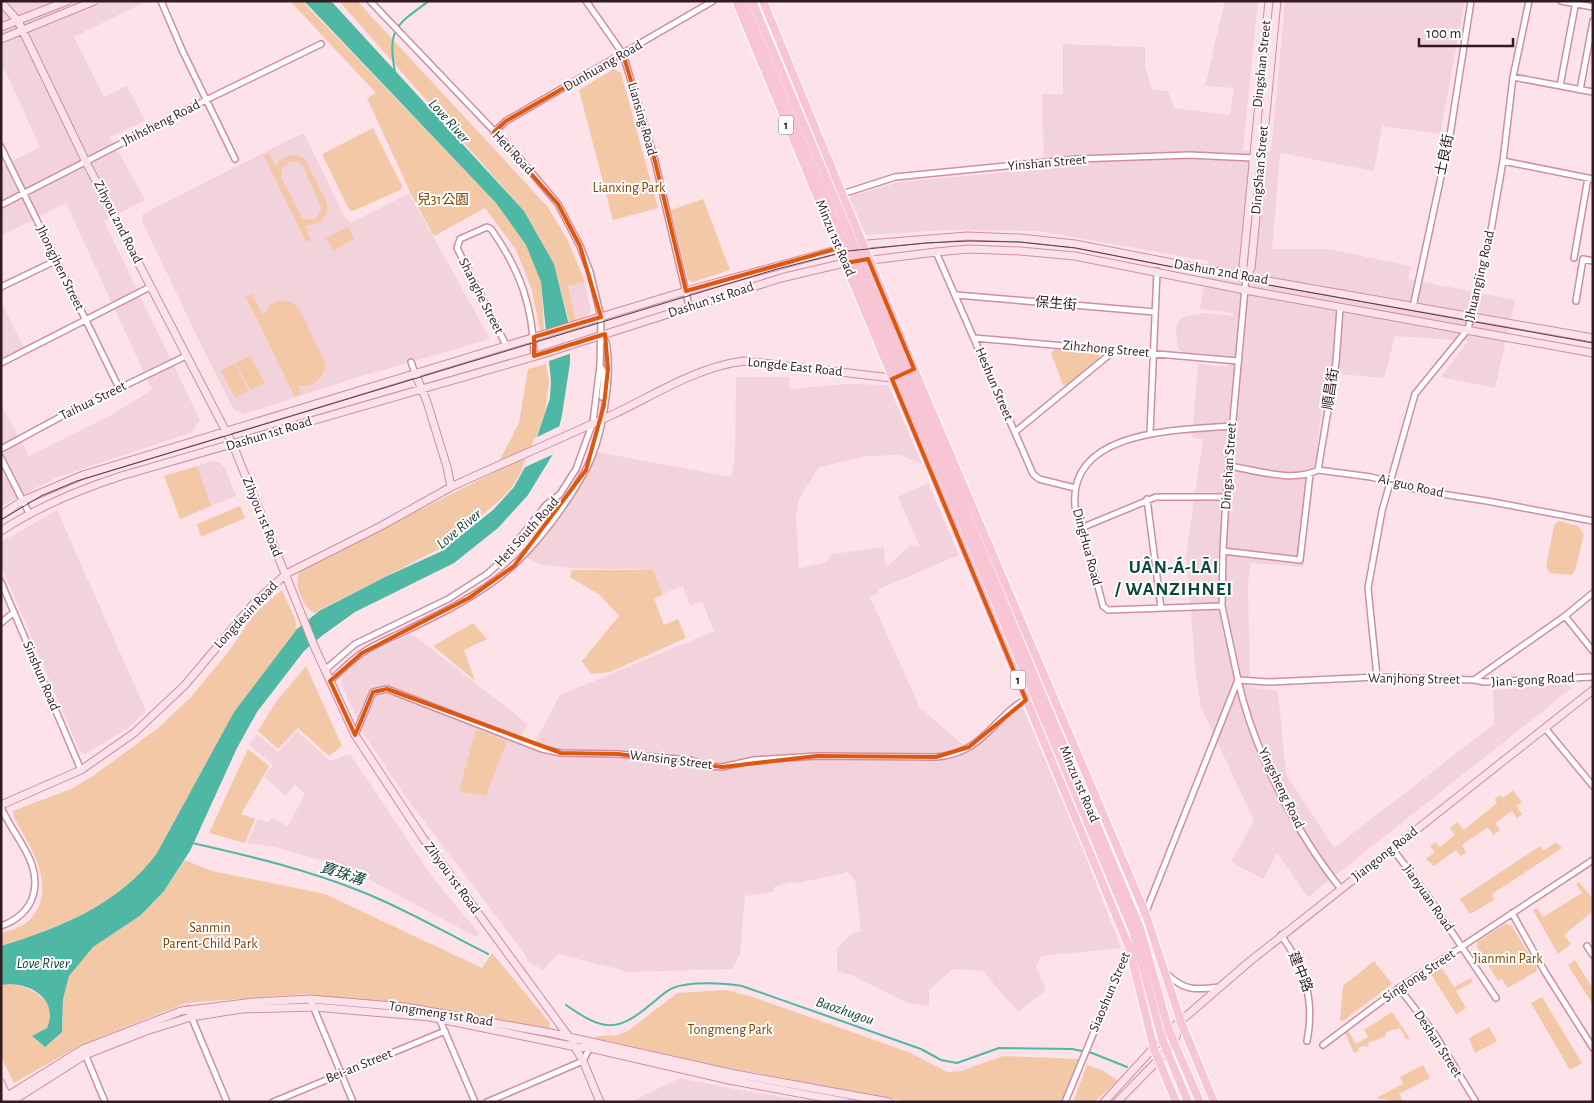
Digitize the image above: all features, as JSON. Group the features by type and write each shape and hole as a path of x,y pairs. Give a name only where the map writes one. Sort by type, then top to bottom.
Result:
{"main road":[{"name":"Minzu 1st Road","path":"736,1 843,247"},
{"name":"Minzu 1st Road","path":"743,1 895,377 932,476 1129,947 1154,1049 1176,1102"},
{"name":"Minzu 1st Road","path":"752,1 833,197 865,260 911,371 1036,695 1136,938 1162,1040 1188,1102"},
{"name":"Minzu 1st Road","path":"763,1 842,194 858,245"},
{"name":"Minzu 1st Road","path":"895,377 948,469 1146,915 1182,1022 1214,1102"},
{"name":"Minzu 1st Road","path":"948,469 1140,928 1169,1032 1200,1102"},
{"path":"932,476 948,469"}],"street":[{"path":"1,27 67,1"},
{"path":"1,39 94,1"},
{"path":"161,1 235,159"},
{"name":"Heti Road","path":"370,1 494,132 558,204 580,246 590,272 601,317 600,336"},
{"name":"Liansing Road","path":"586,1 623,54 655,161 689,306"},
{"name":"Dunhuang Road","path":"494,132 506,121 714,1"},
{"name":"Dingshan Street","path":"1238,680 1222,606 1223,551 1226,497 1246,277 1243,266 1252,158 1269,1"},
{"name":"DingShan Street","path":"1246,277 1251,268 1277,1"},
{"name":"士良街","path":"1413,307 1450,136 1471,1"},
{"name":"Jhuangjing Road","path":"1376,677 1368,588 1373,550 1415,394 1468,329 1489,242 1503,161 1513,77 1528,1"},
{"path":"1561,1 1593,7"},
{"name":"Zihyou 2nd Road","path":"1,2 18,21 86,162 118,219 150,287 233,445"},
{"path":"1560,86 1576,3"},
{"path":"1580,90 1593,21"},
{"name":"Jhihsheng Road","path":"1,205 206,100 321,44"},
{"path":"1513,77 1593,92"},
{"name":"Jhongjhen Street","path":"1,147 120,388"},
{"name":"Yinshan Street","path":"833,197 895,177 1077,160 1190,155 1252,158"},
{"path":"1252,158 1260,167"},
{"path":"1503,161 1590,179 1574,258"},
{"name":"Shanghe Street","path":"506,345 457,248 460,239 480,228 487,227 491,229 510,258 527,295 538,336 534,356"},
{"name":"Dashun 2nd Road","path":"843,247 967,236 1020,238 1075,244 1470,318 1593,338"},
{"name":"Dashun 1st Road","path":"1,515 22,501 83,475 686,291 843,247"},
{"name":"Dashun 2nd Road","path":"849,263 969,249 1076,256 1340,308 1468,329 1593,353"},
{"name":"Heshun Street","path":"936,252 1032,474 1039,480 1075,488"},
{"path":"1576,301 1583,259 1593,261"},
{"path":"1,287 56,260"},
{"name":"Dashun 1st Road","path":"1,531 28,513 82,489 121,476 543,354 781,278 849,263"},
{"path":"1150,433 1157,271"},
{"path":"1,363 150,287"},
{"name":"保生街","path":"956,295 1155,312"},
{"name":"順昌街","path":"1318,470 1336,362 1340,308"},
{"name":"Heti South Road","path":"325,670 355,644 448,599 497,566 546,505 560,494 576,469 593,422 600,365 600,336"},
{"name":"Heti South Road","path":"330,681 362,653 468,598 514,566 542,533 586,470 601,420 608,359 606,342 600,336"},
{"name":"Zihzhong Street","path":"974,338 1238,360"},
{"path":"1014,432 1115,350"},
{"name":"Taihua Street","path":"1,448 186,356"},
{"name":"Longde East Road","path":"450,487 601,420 694,375 732,362 744,361 792,365 895,377"},
{"path":"412,362 420,389 427,402 447,467 450,487"},
{"name":"Heti South Road","path":"600,365 604,373 601,420"},
{"path":"895,377 911,371"},
{"path":"1075,488 1078,474 1101,451 1150,433 1232,426"},
{"name":"Zihyou 1st Road","path":"233,445 315,648 355,735 423,838 576,1047 600,1102"},
{"path":"1,458 28,513"},
{"path":"1229,466 1294,476 1310,474 1318,470"},
{"name":"Ai-guo Road","path":"1318,470 1371,477 1390,484 1593,521"},
{"path":"1223,551 1300,560 1310,474"},
{"name":"Longdesin Road","path":"1,806 81,770 134,733 169,701 254,603 286,574 381,526 450,487"},
{"name":"DingHua Road","path":"1075,488 1075,507 1103,606 1108,610 1222,606"},
{"path":"1082,528 1147,499 1156,497 1226,497"},
{"path":"1147,499 1161,608"},
{"name":"Sinshun Road","path":"1,582 81,770"},
{"name":"Wanjhong Street","path":"1238,680 1268,682 1376,677 1474,680 1565,616 1593,593"},
{"path":"1,622 14,612"},
{"path":"1565,616 1593,651"},
{"name":"Jian-gong Road","path":"1474,680 1484,682 1593,677"},
{"path":"1136,938 1238,680"},
{"name":"Yingsheng Road","path":"1238,680 1242,700 1285,802 1341,889"},
{"name":"Wansing Street","path":"355,735 373,692 387,689 542,749 561,753 618,754 690,760 708,766 722,766 754,760 817,756 936,757 949,756 969,747 988,735 1017,704 1036,695"},
{"name":"Jiangong Road","path":"1162,1040 1219,987 1281,935 1593,690"},
{"path":"1545,728 1593,786"},
{"path":"1,806 28,855 36,884 32,899 25,910 12,922 1,926"},
{"name":"Jianyuan Road","path":"1392,848 1462,946 1496,998"},
{"name":"Singlong Street","path":"1323,1045 1399,988 1593,860"},
{"path":"1512,913 1545,972 1593,1048"},
{"name":"建中路","path":"1281,935 1297,960 1310,995 1311,1019 1307,1041"},
{"name":"Siaoshun Street","path":"1065,1102 1129,947 1136,938"},
{"path":"1587,946 1593,955"},
{"path":"1166,973 1184,988 1196,990 1219,987"},
{"name":"Deshan Street","path":"1399,988 1434,1033 1476,1102"},
{"path":"310,999 353,1102"},
{"name":"Tongmeng 1st Road","path":"7,1100 84,1052 188,1009 310,999 405,1007 576,1047 591,1045 890,1102"},
{"name":"Tongmeng 1st Road","path":"84,1052 191,1017 242,1010 314,1007 439,1016 569,1037 591,1045 729,1080 846,1102"},
{"path":"188,1009 227,1102"},
{"path":"439,1016 474,1102"},
{"path":"1117,1102 1159,1060 1174,1042 1182,1022"},
{"name":"Bei-an Street","path":"273,1102 445,1030"},
{"path":"1104,1102 1162,1040"},
{"path":"487,1102 583,1061 591,1045"},
{"path":"84,1052 105,1102"},
{"path":"1,1083 7,1100"}],"highlighted area":[{"path":"623,54 655,161 686,291 839,248 846,263 868,259 914,369 892,379 1026,700 969,747 936,757 817,756 722,767 618,754 561,753 387,689 373,692 355,735 330,681 362,653 469,598 514,566 586,470 604,405 608,369 605,334 534,356 534,337 601,317 580,246 558,204 494,132 506,121"}],"shaded area":[{"path":"1,1 147,1 74,37 104,97 127,86 145,121 110,137 145,200 104,221 200,420 192,432 58,477 1,506 1,404 29,456 113,414 152,390 66,203 1,236 1,167 40,147 5,70 1,71"},
{"path":"1225,1 1258,1 1243,150 1271,152 1285,1 1465,1 1440,134 1382,126 1374,171 1280,153 1272,249 1328,249 1411,266 1408,279 1515,300 1495,388 1441,377 1468,341 1395,336 1384,378 1326,373 1303,567 1251,563 1248,584 1250,687 1278,691 1286,774 1334,848 1494,724 1493,690 1566,684 1572,688 1308,897 1277,853 1263,879 1231,862 1254,821 1201,707 1196,676 1186,556 1203,439 1192,438 1198,364 1227,367 1229,356 1182,352 1178,349 1176,332 1178,322 1183,317 1202,313 1233,316 1233,313 1200,309 1208,261 1039,231 948,230 866,235 849,197 899,182 1044,169 1042,94 1063,94 1063,44 1145,47 1145,66 1152,90 1168,91 1174,108 1230,115 1234,88 1205,86"},
{"path":"301,134 305,135 344,216 351,223 409,193 490,339 352,379 244,414 234,410 142,221 143,214"},
{"path":"585,282 591,311 586,318 576,323 568,286"},
{"path":"1,302 25,349 1,360"},
{"path":"736,377 789,377 790,389 846,384 888,385 922,464 900,455 866,456 819,467 799,499 796,514 799,569 826,562 832,554 884,547 885,564 888,566 910,545 920,547 898,497 928,483 959,555 879,589 879,593 870,597 920,708 967,748 1021,703 1082,847 1121,948 1041,956 1036,967 1046,990 1018,1012 983,971 953,969 929,990 929,1005 927,1006 908,1003 851,975 837,971 837,948 853,933 861,931 855,881 848,872 794,884 793,882 775,886 774,892 745,896 740,954 732,969 629,972 558,954 543,970 529,962 405,796 363,733 342,685 342,677 349,668 368,654 412,634 519,717 528,725 521,736 535,742 560,695 714,631 702,601 690,606 683,586 663,594 653,570 569,568 540,564 527,558 570,498 597,452 731,477 735,456"},
{"path":"213,461 220,463 225,468 236,496 211,506 197,466"},
{"path":"57,510 146,711 127,729 85,754 79,750 1,565 1,542"},
{"path":"297,731 330,761 350,754 433,878 479,933 476,937 370,880 331,863 276,847 247,843 258,819 269,822 271,818 288,826 305,794 295,784 285,796 264,776 273,765 249,745 257,734 278,752"},
{"path":"680,1078 728,1088 813,1102 630,1102"}],"green space":[{"name":"兒31公園","path":"290,1 302,1 496,203 526,245 541,282 544,329 540,331 532,290 516,250 485,208 434,236 412,196 367,98 376,93"},
{"path":"339,1 357,1 547,206 568,241 585,282 568,286 576,323 570,325 554,264 524,211"},
{"name":"Lianxing Park","path":"614,69 621,73 658,208 613,220 579,90"},
{"path":"373,128 402,186 400,190 353,211 349,210 322,154"},
{"path":"269,153 276,166 282,159 292,155 305,159 327,203 327,212 321,222 305,226 311,239 306,242 264,156","holes":["290,162 298,162 303,166 321,207 321,211 316,218 309,220 302,218 281,177 282,168"]},
{"path":"703,199 730,270 693,282 688,280 671,210"},
{"path":"348,227 354,239 333,251 326,238"},
{"path":"252,294 263,315 270,305 279,300 291,302 299,308 326,365 322,375 316,382 298,386 301,393 295,397 246,297"},
{"path":"1055,349 1098,353 1099,359 1068,385 1063,385 1051,353"},
{"path":"250,356 265,383 250,390 236,363"},
{"path":"235,363 249,391 235,398 221,371"},
{"path":"546,364 549,381 545,413 529,457 513,486 501,499 449,544 314,613 310,610 299,592 298,580 302,569 493,473 519,423 528,369"},
{"path":"197,466 211,506 180,519 164,476"},
{"path":"240,506 245,518 201,537 197,524"},
{"path":"1559,521 1578,526 1584,534 1575,571 1571,575 1550,573 1546,567 1554,525"},
{"path":"572,570 653,570 663,595 654,598 664,625 678,619 686,638 610,672 591,674 582,661 619,616 600,595 570,577"},
{"path":"282,590 295,619 297,629 234,712 157,853 125,887 87,912 45,931 1,946 1,934 26,923 36,911 41,898 40,870 35,856 14,818 13,811 71,789 93,776 157,729 191,697 229,651 255,613"},
{"path":"473,623 487,639 464,650 475,681 433,646"},
{"path":"306,666 342,746 329,756 298,728 278,749 258,731 276,702"},
{"path":"476,729 507,741 486,796 459,791"},
{"path":"248,749 269,766 241,814 255,819 245,843 209,833"},
{"path":"1513,790 1522,802 1516,806 1522,814 1517,818 1512,811 1495,823 1500,830 1493,835 1488,827 1462,845 1466,852 1461,856 1456,850 1434,866 1426,859 1435,852 1430,846 1435,842 1440,847 1455,835 1450,828 1457,822 1464,830 1497,803 1495,799 1500,795 1503,798"},
{"path":"1556,842 1562,848 1492,894 1494,900 1470,914 1460,899 1540,846 1544,851"},
{"name":"Sanmin Parent-Child Park","path":"185,860 212,871 325,894 482,968 492,953 550,1023 549,1029 376,1002 305,994 186,1003 81,1045 14,1083 1,1057 1,985 24,987 44,1000 50,1008 51,1017 48,1027 37,1035 37,1041 45,1047 63,1024 63,999 69,976 82,957 93,947 141,915 164,891"},
{"path":"1579,882 1593,899 1593,911 1564,935 1571,944 1558,954 1533,910 1537,908 1543,917 1582,893 1576,884"},
{"name":"Jianmin Park","path":"1505,924 1511,925 1537,967 1536,972 1507,988 1502,979 1498,981 1477,947 1477,942"},
{"path":"1575,960 1593,989 1593,1005 1568,965"},
{"path":"1374,961 1392,984 1343,1021 1340,1020 1343,986"},
{"path":"1441,967 1454,987 1471,978 1473,982 1456,991 1466,1008 1456,1014 1431,974"},
{"name":"Tongmeng Park","path":"725,990 753,997 908,1052 947,1072 961,1071 1003,1056 1080,1059 1063,1102 910,1102 724,1067 595,1038 598,1036 618,1035 628,1031 677,993"},
{"path":"1542,997 1582,1063 1570,1070 1531,1003"},
{"path":"1392,1012 1410,1039 1406,1039 1400,1028 1394,1029 1385,1033 1386,1036 1368,1043 1369,1046 1366,1047 1365,1045 1358,1048 1359,1051 1354,1053 1345,1033 1347,1029 1356,1044 1368,1037 1364,1030"},
{"path":"1489,1027 1497,1041 1475,1053 1469,1038"},
{"path":"1087,1065 1104,1071 1118,1081 1094,1102 1073,1102"},
{"path":"1423,1065 1430,1078 1399,1094 1403,1102 1376,1098 1403,1084 1400,1077"}],"water":[{"name":"Love River","path":"304,1 331,1 524,211 554,264 570,329 570,363 562,415 553,454 528,495 498,528 454,563 355,612 304,651 257,712 237,748 190,851 164,891 141,915 93,947 69,976 63,999 62,1032 45,1047 32,1036 47,1028 50,1018 49,1008 45,1000 31,989 11,984 1,985 1,946 45,931 87,912 125,887 142,871 157,853 234,712 297,629 319,611 387,576 440,552 493,510 514,487 530,458 550,398 551,381 541,282 526,245 496,203"}],"pier":[{"path":"571,323 572,353 546,362 542,331"},
{"path":"562,425 556,453 521,469 535,438"}],"waterway":[{"path":"395,72 392,46 397,29 409,16 429,1"},
{"name":"寶珠溝","path":"192,843 279,864 344,885 396,907 488,954"},
{"name":"Baozhugou","path":"566,1005 599,1024 618,1024 639,1014 673,988 688,984 717,983 742,986 921,1049 941,1060 957,1063 999,1048 1072,1049 1092,1053 1127,1067"}],"tram line":[{"path":"1,520 41,496 77,481 777,269 848,251 925,243 969,241 1020,242 1076,248 1224,277 1593,343"}],"district":[{"name":"UÂN-Á-LĀI / WANZIHNEI","path":"1174,578"}]}
